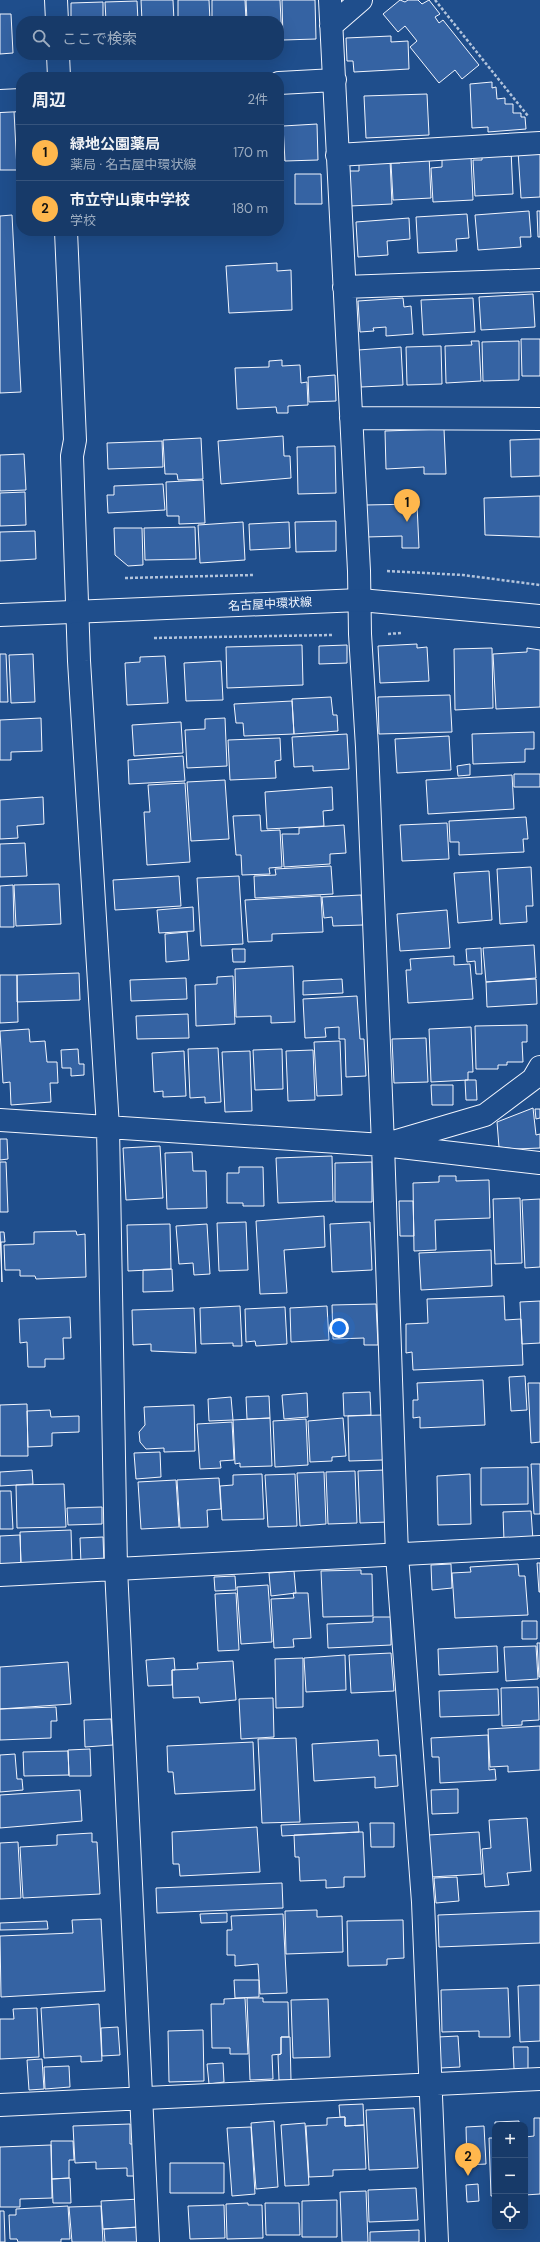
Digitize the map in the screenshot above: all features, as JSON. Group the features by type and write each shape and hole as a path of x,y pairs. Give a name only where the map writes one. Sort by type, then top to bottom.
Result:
{"street":[{"path":"56,0 57,16"},
{"path":"330,0 360,600 383,1145 398,1555 423,1902 437,2242"},
{"path":"331,26 361,0"},
{"path":"58,60 60,72"},
{"path":"284,83 335,80"},
{"path":"0,101 16,100"},
{"path":"337,156 540,144"},
{"path":"66,236 75,440 72,456 78,612 108,1127 116,1568 140,2099 148,2242"},
{"path":"344,287 540,280"},
{"path":"351,418 540,418"},
{"name":"名古屋中環状線","path":"0,615 360,600 540,616"},
{"path":"383,1145 485,1115 533,1079 540,1067"},
{"path":"0,1120 383,1145 540,1163"},
{"path":"0,1575 540,1547"},
{"path":"0,2105 540,2080"}],"path":[{"path":"435,0 530,118"}],"building":[{"path":"141,0 173,0 174,16 142,16"},
{"path":"178,0 209,0 210,16 178,16"},
{"path":"212,0 245,0 246,16 212,16"},
{"path":"246,0 280,0 281,16 247,16"},
{"path":"282,0 315,0 316,39 284,40 284,16 282,16"},
{"path":"400,0 405,2 408,0 418,0 422,4 429,0 440,14 435,17 439,23 443,20 479,65 462,79 455,70 439,83 410,47 417,41 405,26 398,32 383,14"},
{"path":"137,1 138,16 106,16 105,2"},
{"path":"103,2 103,16 71,16 71,3"},
{"path":"0,14 11,14 13,53 0,54"},
{"path":"391,36 391,42 408,41 409,69 354,72 353,61 347,61 346,38"},
{"path":"492,82 492,88 496,87 497,99 505,98 505,104 513,104 513,113 521,113 521,117 525,117 526,129 488,132 488,127 472,128 470,84"},
{"path":"427,94 429,135 366,138 364,96"},
{"path":"14,111 16,170 0,170 0,112"},
{"path":"317,124 318,160 285,161 284,126"},
{"path":"511,150 513,194 475,196 473,160 482,160 482,152"},
{"path":"540,150 540,197 521,198 518,151"},
{"path":"429,155 431,198 393,200 391,163 400,163 400,157"},
{"path":"471,157 473,200 433,202 431,168 442,167 442,158"},
{"path":"390,160 392,204 350,206 349,171 359,171 359,161"},
{"path":"295,174 321,174 322,204 295,204"},
{"path":"529,211 531,237 520,237 521,247 478,250 475,215"},
{"path":"537,211 540,211 540,237 538,237"},
{"path":"467,214 469,238 456,239 457,251 418,253 416,217"},
{"path":"12,215 21,392 0,393 0,216"},
{"path":"409,218 410,239 387,241 388,255 358,257 356,222"},
{"path":"277,263 277,271 291,270 292,310 229,313 226,266"},
{"path":"533,294 535,327 481,330 479,297"},
{"path":"403,298 404,307 411,306 413,334 386,336 386,327 373,328 374,331 360,332 358,301"},
{"path":"473,298 475,332 423,335 421,300"},
{"path":"521,339 540,339 540,376 522,376"},
{"path":"471,341 479,341 481,381 446,383 445,346 472,345"},
{"path":"519,341 519,380 483,381 482,342"},
{"path":"441,346 442,384 407,385 406,347"},
{"path":"401,347 403,385 361,387 358,350"},
{"path":"282,360 282,366 300,365 301,383 307,382 308,405 288,406 288,413 277,413 276,407 237,409 235,368 269,367 269,361"},
{"path":"335,375 336,401 309,402 308,377"},
{"path":"444,429 446,474 424,474 424,467 386,469 385,431"},
{"path":"283,436 284,456 290,456 291,478 221,484 218,441"},
{"path":"201,438 203,479 178,480 177,474 165,474 163,440"},
{"path":"540,439 540,476 511,477 510,440"},
{"path":"162,441 163,467 108,469 107,443"},
{"path":"335,446 336,493 298,494 297,447"},
{"path":"24,454 26,490 0,491 0,455"},
{"path":"203,480 205,523 179,524 179,516 167,516 166,482"},
{"path":"163,484 165,510 108,513 107,495 114,495 114,486"},
{"path":"25,492 26,525 0,526 0,493"},
{"path":"540,496 540,537 485,535 484,498"},
{"path":"417,504 419,548 402,548 402,536 367,537 365,505"},
{"path":"336,521 336,551 296,552 295,522"},
{"path":"243,522 245,560 200,563 198,525"},
{"path":"289,522 290,548 250,550 249,524"},
{"path":"195,527 196,559 145,560 144,528"},
{"path":"114,528 142,528 143,565 128,566 115,555"},
{"path":"35,531 36,559 0,561 0,532"},
{"path":"417,644 417,648 427,647 429,681 380,683 378,646"},
{"path":"302,645 303,685 227,688 226,647"},
{"path":"347,645 347,663 319,664 319,646"},
{"path":"492,648 493,708 455,710 454,649"},
{"path":"527,648 540,650 540,707 496,709 493,654 527,652"},
{"path":"0,654 6,654 8,702 0,702"},
{"path":"33,654 35,702 11,703 9,655"},
{"path":"165,656 168,703 127,705 125,663 140,662 140,657"},
{"path":"221,661 223,700 186,701 184,663"},
{"path":"450,695 452,732 379,734 378,697"},
{"path":"331,697 333,715 337,715 338,731 294,734 292,699"},
{"path":"292,701 294,734 244,736 243,723 236,723 234,704"},
{"path":"41,718 42,751 11,752 11,760 0,760 0,720"},
{"path":"225,718 227,766 187,768 185,730 205,729 205,719"},
{"path":"181,722 183,753 134,756 132,725"},
{"path":"534,732 534,749 525,749 525,762 473,764 472,734"},
{"path":"347,734 349,769 313,771 313,766 294,767 292,737"},
{"path":"449,736 451,770 397,773 395,739"},
{"path":"280,738 281,760 275,761 276,778 230,780 228,740"},
{"path":"183,756 185,781 129,784 128,760"},
{"path":"470,764 470,775 458,776 457,766"},
{"path":"514,774 540,774 540,787 514,787"},
{"path":"512,775 514,809 428,814 426,780"},
{"path":"225,780 229,839 191,841 187,782"},
{"path":"185,783 190,862 147,865 144,812 150,812 148,785"},
{"path":"332,787 333,810 323,811 324,826 267,829 265,792"},
{"path":"43,797 44,824 17,826 18,838 0,839 0,800"},
{"path":"260,815 261,831 280,830 282,867 269,868 270,874 242,875 241,855 236,855 233,816"},
{"path":"526,817 528,839 523,839 524,852 459,855 459,842 450,842 449,821"},
{"path":"447,823 449,859 402,861 400,825"},
{"path":"344,825 346,853 330,854 330,864 284,867 282,834 299,834 299,828"},
{"path":"25,843 27,876 0,877 0,844"},
{"path":"331,866 333,894 255,898 254,876 276,875 275,869"},
{"path":"531,867 533,906 526,906 527,922 500,924 497,869"},
{"path":"489,871 492,920 458,923 454,873"},
{"path":"179,876 181,906 115,910 113,880"},
{"path":"239,876 243,944 201,946 197,878"},
{"path":"59,884 61,924 16,926 14,885"},
{"path":"13,885 14,927 0,927 0,886"},
{"path":"361,895 363,925 333,926 332,917 324,918 322,897"},
{"path":"321,896 323,932 272,934 272,941 248,942 245,900"},
{"path":"193,907 194,931 159,933 157,910"},
{"path":"447,910 450,948 400,951 397,914"},
{"path":"187,932 189,960 166,962 165,934"},
{"path":"534,945 536,978 486,982 483,948"},
{"path":"481,948 482,974 476,974 475,961 467,962 466,949"},
{"path":"232,949 245,949 245,962 233,962"},
{"path":"454,956 454,965 470,964 473,999 408,1003 406,970 411,970 410,959"},
{"path":"293,966 295,1022 271,1023 271,1016 236,1017 235,969"},
{"path":"79,973 80,1000 17,1002 17,975"},
{"path":"0,975 17,975 18,1022 0,1023"},
{"path":"233,976 235,1024 196,1026 195,985 217,984 217,977"},
{"path":"186,978 187,999 131,1001 130,980"},
{"path":"342,979 343,993 303,995 303,981"},
{"path":"536,979 537,1004 487,1007 486,982"},
{"path":"357,996 360,1039 364,1039 366,1076 346,1077 345,1039 339,1039 339,1027 325,1028 326,1037 305,1038 303,999"},
{"path":"188,1014 189,1038 137,1039 136,1016"},
{"path":"527,1025 527,1042 522,1042 523,1062 507,1062 507,1065 498,1065 498,1069 476,1069 475,1026"},
{"path":"471,1027 473,1072 468,1072 468,1080 431,1082 429,1029"},
{"path":"29,1029 30,1042 45,1041 47,1062 57,1062 58,1083 50,1083 51,1102 11,1105 10,1082 3,1083 0,1031"},
{"path":"426,1038 428,1082 394,1083 392,1039"},
{"path":"340,1041 342,1095 317,1096 314,1042"},
{"path":"218,1048 221,1102 205,1103 205,1097 190,1098 188,1049"},
{"path":"78,1049 79,1064 84,1064 84,1075 71,1076 71,1068 62,1068 61,1050"},
{"path":"282,1049 283,1089 255,1090 253,1050"},
{"path":"313,1050 315,1100 288,1101 286,1051"},
{"path":"184,1051 186,1096 163,1097 163,1091 154,1092 152,1053"},
{"path":"250,1051 252,1111 225,1112 222,1052"},
{"path":"465,1080 476,1080 477,1100 466,1100"},
{"path":"431,1085 453,1085 453,1105 432,1105"},
{"path":"533,1108 536,1135 540,1134 540,1148 516,1149 499,1147 497,1122"},
{"path":"535,1109 540,1109 540,1118 536,1119"},
{"path":"0,1139 7,1139 8,1159 0,1160"},
{"path":"160,1146 163,1198 126,1200 123,1148"},
{"path":"192,1152 193,1171 206,1171 207,1208 167,1209 165,1153"},
{"path":"332,1156 333,1201 278,1203 276,1158"},
{"path":"0,1162 6,1162 8,1212 0,1212"},
{"path":"372,1162 372,1202 335,1202 335,1163"},
{"path":"239,1167 263,1167 264,1206 243,1206 243,1203 227,1203 227,1173 239,1173"},
{"path":"439,1176 456,1176 456,1181 489,1180 490,1218 435,1220 436,1250 414,1251 413,1183 439,1182"},
{"path":"520,1198 522,1263 495,1264 493,1199"},
{"path":"540,1199 540,1267 525,1268 522,1200"},
{"path":"399,1201 413,1201 414,1236 400,1236"},
{"path":"324,1216 325,1247 284,1250 287,1293 260,1294 256,1221"},
{"path":"246,1222 248,1270 219,1271 217,1223"},
{"path":"370,1222 372,1270 332,1272 330,1224"},
{"path":"170,1224 171,1269 128,1271 127,1225"},
{"path":"207,1224 210,1274 194,1275 193,1263 179,1264 176,1226"},
{"path":"76,1231 77,1235 85,1234 86,1277 36,1279 35,1276 20,1276 20,1270 5,1270 4,1245 34,1244 34,1232"},
{"path":"0,1232 4,1232 5,1242 1,1242 2,1282"},
{"path":"491,1250 492,1286 421,1290 419,1253"},
{"path":"172,1269 173,1291 143,1292 143,1270"},
{"path":"504,1296 505,1320 521,1319 523,1365 413,1370 412,1352 406,1353 406,1324 428,1323 427,1299"},
{"path":"540,1301 540,1343 522,1344 520,1302"},
{"path":"376,1304 378,1345 364,1345 364,1338 333,1339 332,1305"},
{"path":"240,1306 242,1346 233,1346 233,1343 201,1344 200,1308"},
{"path":"327,1306 329,1340 291,1342 290,1308"},
{"path":"285,1307 287,1344 256,1346 255,1341 246,1342 245,1309"},
{"path":"194,1308 196,1353 151,1351 151,1344 133,1345 132,1310"},
{"path":"70,1317 71,1338 63,1338 64,1359 45,1359 45,1367 28,1367 27,1342 20,1343 19,1319"},
{"path":"525,1376 527,1410 511,1411 509,1377"},
{"path":"483,1380 485,1425 420,1428 420,1417 413,1418 413,1400 418,1400 417,1383"},
{"path":"528,1383 540,1383 540,1442 531,1443"},
{"path":"370,1392 371,1415 344,1416 343,1393"},
{"path":"307,1393 308,1417 284,1419 282,1395"},
{"path":"269,1396 270,1418 247,1419 246,1397"},
{"path":"231,1397 233,1420 209,1421 208,1399"},
{"path":"27,1404 28,1456 0,1456 0,1405"},
{"path":"194,1405 195,1451 164,1452 164,1448 146,1449 140,1442 139,1432 145,1425 144,1407"},
{"path":"50,1410 51,1417 79,1416 79,1432 52,1433 52,1446 28,1447 27,1411"},
{"path":"382,1415 383,1460 349,1461 348,1416"},
{"path":"270,1418 272,1466 240,1467 240,1463 235,1464 233,1420"},
{"path":"343,1418 346,1456 332,1457 332,1461 310,1462 308,1421"},
{"path":"306,1419 308,1465 275,1467 273,1421"},
{"path":"232,1422 234,1460 220,1461 221,1468 200,1469 197,1424"},
{"path":"160,1452 161,1477 136,1479 134,1453"},
{"path":"531,1464 540,1464 540,1514 534,1514"},
{"path":"528,1467 528,1504 481,1505 481,1468"},
{"path":"32,1470 33,1484 0,1486 0,1472"},
{"path":"385,1470 388,1522 360,1523 358,1471"},
{"path":"355,1471 357,1523 328,1524 326,1472"},
{"path":"324,1472 326,1524 300,1526 297,1473"},
{"path":"262,1474 264,1519 222,1520 220,1486 233,1485 233,1475"},
{"path":"295,1474 297,1526 268,1527 265,1475"},
{"path":"470,1474 471,1524 438,1525 437,1476"},
{"path":"219,1478 221,1509 207,1510 208,1527 180,1528 177,1480"},
{"path":"176,1480 179,1527 141,1529 138,1482"},
{"path":"64,1484 66,1527 17,1528 16,1485"},
{"path":"0,1491 11,1491 13,1529 0,1529"},
{"path":"102,1507 102,1524 68,1525 67,1508"},
{"path":"531,1511 533,1540 504,1541 503,1512"},
{"path":"71,1530 72,1562 21,1564 20,1532"},
{"path":"20,1535 21,1566 0,1567 0,1536"},
{"path":"103,1537 104,1563 81,1564 80,1538"},
{"path":"537,1563 540,1563 540,1592 539,1592"},
{"path":"451,1564 452,1588 432,1590 431,1565"},
{"path":"518,1564 519,1576 525,1576 528,1615 455,1618 452,1573 471,1572 470,1567"},
{"path":"361,1570 361,1574 372,1574 373,1616 323,1617 321,1571"},
{"path":"294,1571 296,1593 271,1596 269,1573"},
{"path":"235,1576 236,1590 215,1591 214,1577"},
{"path":"268,1585 272,1642 241,1644 237,1587"},
{"path":"236,1593 239,1650 218,1651 215,1594"},
{"path":"293,1593 308,1593 311,1638 293,1639 294,1647 274,1648 271,1599 294,1598"},
{"path":"373,1617 391,1617 391,1645 328,1648 327,1624 373,1622"},
{"path":"522,1621 537,1621 537,1639 522,1639"},
{"path":"537,1643 540,1643 540,1677 539,1677"},
{"path":"497,1646 498,1672 439,1675 438,1649"},
{"path":"536,1646 538,1679 506,1681 504,1647"},
{"path":"391,1653 394,1691 351,1693 349,1655"},
{"path":"345,1655 346,1690 306,1692 304,1658"},
{"path":"174,1658 175,1670 172,1670 172,1685 148,1686 146,1660"},
{"path":"303,1658 303,1707 276,1708 275,1659"},
{"path":"233,1661 236,1700 200,1703 199,1697 173,1698 172,1670 198,1669 197,1663"},
{"path":"68,1662 71,1704 0,1709 0,1667"},
{"path":"538,1687 539,1720 522,1721 522,1725 502,1726 501,1688"},
{"path":"498,1689 499,1715 440,1717 439,1691"},
{"path":"273,1698 274,1737 241,1739 239,1699"},
{"path":"56,1707 57,1721 51,1721 51,1738 0,1740 0,1709"},
{"path":"111,1719 113,1745 85,1747 84,1720"},
{"path":"540,1726 540,1770 508,1772 508,1766 490,1767 488,1729"},
{"path":"488,1735 489,1770 495,1769 496,1780 440,1783 439,1757 432,1757 431,1738"},
{"path":"296,1738 300,1822 262,1823 258,1739"},
{"path":"378,1740 379,1756 396,1755 398,1786 375,1788 375,1777 314,1781 312,1744"},
{"path":"253,1742 255,1790 175,1794 173,1772 168,1772 167,1746"},
{"path":"90,1749 91,1776 69,1776 68,1750"},
{"path":"68,1751 69,1775 24,1776 23,1752"},
{"path":"15,1754 17,1779 22,1779 23,1790 0,1792 0,1755"},
{"path":"458,1789 458,1813 432,1814 431,1790"},
{"path":"80,1790 82,1821 0,1828 0,1795"},
{"path":"527,1818 531,1871 507,1873 509,1885 485,1887 482,1849 491,1848 489,1820"},
{"path":"358,1822 359,1832 282,1836 281,1825"},
{"path":"370,1823 394,1823 394,1847 371,1847"},
{"path":"257,1827 260,1872 180,1876 179,1864 173,1864 172,1832"},
{"path":"363,1832 365,1877 344,1877 344,1887 326,1888 326,1880 300,1881 299,1857 295,1857 294,1835"},
{"path":"479,1832 482,1874 431,1877 429,1835"},
{"path":"92,1833 92,1842 97,1842 100,1894 23,1898 20,1847 57,1845 57,1835"},
{"path":"18,1842 21,1898 0,1899 0,1843"},
{"path":"457,1877 459,1901 436,1903 434,1878"},
{"path":"282,1883 283,1908 157,1913 156,1888"},
{"path":"317,1910 317,1917 342,1916 343,1952 286,1954 285,1911"},
{"path":"540,1911 540,1943 439,1947 438,1915"},
{"path":"227,1913 227,1922 201,1923 200,1914"},
{"path":"283,1914 287,1993 260,1994 258,1964 235,1966 235,1955 227,1955 227,1930 232,1930 231,1916"},
{"path":"101,1919 105,1991 1,1997 0,1936 73,1933 72,1920"},
{"path":"403,1920 404,1958 387,1959 387,1965 348,1966 347,1921"},
{"path":"47,1921 48,1929 0,1930 0,1923"},
{"path":"234,1980 259,1980 259,1997 235,1998"},
{"path":"540,1985 540,2041 520,2042 518,1986"},
{"path":"508,1988 510,2037 479,2037 479,2031 442,2032 441,1990"},
{"path":"245,1998 248,2054 230,2054 230,2048 212,2048 211,2004 224,2004 224,1999"},
{"path":"247,1998 263,1998 263,2002 288,2002 289,2037 281,2037 281,2054 272,2055 273,2079 250,2080"},
{"path":"328,1999 330,2057 293,2058 291,2000"},
{"path":"99,2004 102,2061 81,2062 81,2056 44,2058 41,2008"},
{"path":"37,2008 39,2057 0,2059 0,2019 14,2019 13,2009"},
{"path":"118,2027 120,2055 102,2056 101,2028"},
{"path":"203,2030 204,2081 169,2082 168,2031"},
{"path":"458,2036 460,2067 440,2068 438,2037"},
{"path":"281,2037 290,2037 291,2080 279,2080 278,2055 281,2054"},
{"path":"513,2047 528,2047 528,2069 514,2069"},
{"path":"42,2059 44,2089 29,2090 27,2060"},
{"path":"223,2063 224,2082 209,2084 207,2064"},
{"path":"69,2066 70,2087 45,2089 44,2067"},
{"path":"363,2104 364,2125 345,2126 345,2117 340,2117 339,2105"},
{"path":"414,2108 418,2168 369,2170 366,2110"},
{"path":"345,2117 345,2126 364,2125 366,2169 333,2170 333,2176 309,2177 306,2126 327,2125 327,2118"},
{"path":"534,2118 540,2118 540,2194 528,2195 528,2137 534,2136"},
{"path":"274,2121 278,2187 256,2189 251,2123"},
{"path":"519,2121 519,2122 495,2122"},
{"path":"305,2123 309,2185 285,2186 281,2125"},
{"path":"130,2124 130,2144 139,2144 141,2176 127,2176 127,2168 96,2169 96,2162 75,2163 73,2126"},
{"path":"484,2126 486,2164 467,2165 466,2127"},
{"path":"251,2127 255,2194 232,2196 227,2128"},
{"path":"489,2138 492,2138 491,2196"},
{"path":"51,2141 73,2141 74,2160 69,2160 69,2178 52,2179"},
{"path":"51,2145 52,2198 20,2199 20,2207 0,2207 0,2147"},
{"path":"170,2163 224,2163 224,2193 170,2193"},
{"path":"70,2178 71,2203 53,2203 52,2179"},
{"path":"478,2184 479,2201 467,2202 466,2185"},
{"path":"416,2188 418,2220 369,2222 368,2190"},
{"path":"366,2191 368,2242 342,2242 340,2192"},
{"path":"140,2199 139,2227 103,2229 101,2201"},
{"path":"337,2200 337,2237 302,2237 302,2201"},
{"path":"248,2203 248,2205 262,2205 263,2238 227,2239 226,2204"},
{"path":"265,2203 299,2203 300,2235 266,2235"},
{"path":"224,2205 225,2238 190,2239 188,2206"},
{"path":"68,2206 70,2239 61,2239 61,2242 18,2242 17,2239 10,2239 9,2215 16,2215 16,2209"},
{"path":"101,2206 103,2242 72,2242 69,2207"},
{"path":"0,2211 4,2211 5,2242 0,2242"},
{"path":"139,2227 140,2242 105,2242 104,2229"},
{"path":"419,2230 419,2242 370,2242 370,2232"}],"place":[{"name":"緑地公園薬局","path":"407,522"},
{"name":"市立守山東中学校","path":"468,2176"}]}
